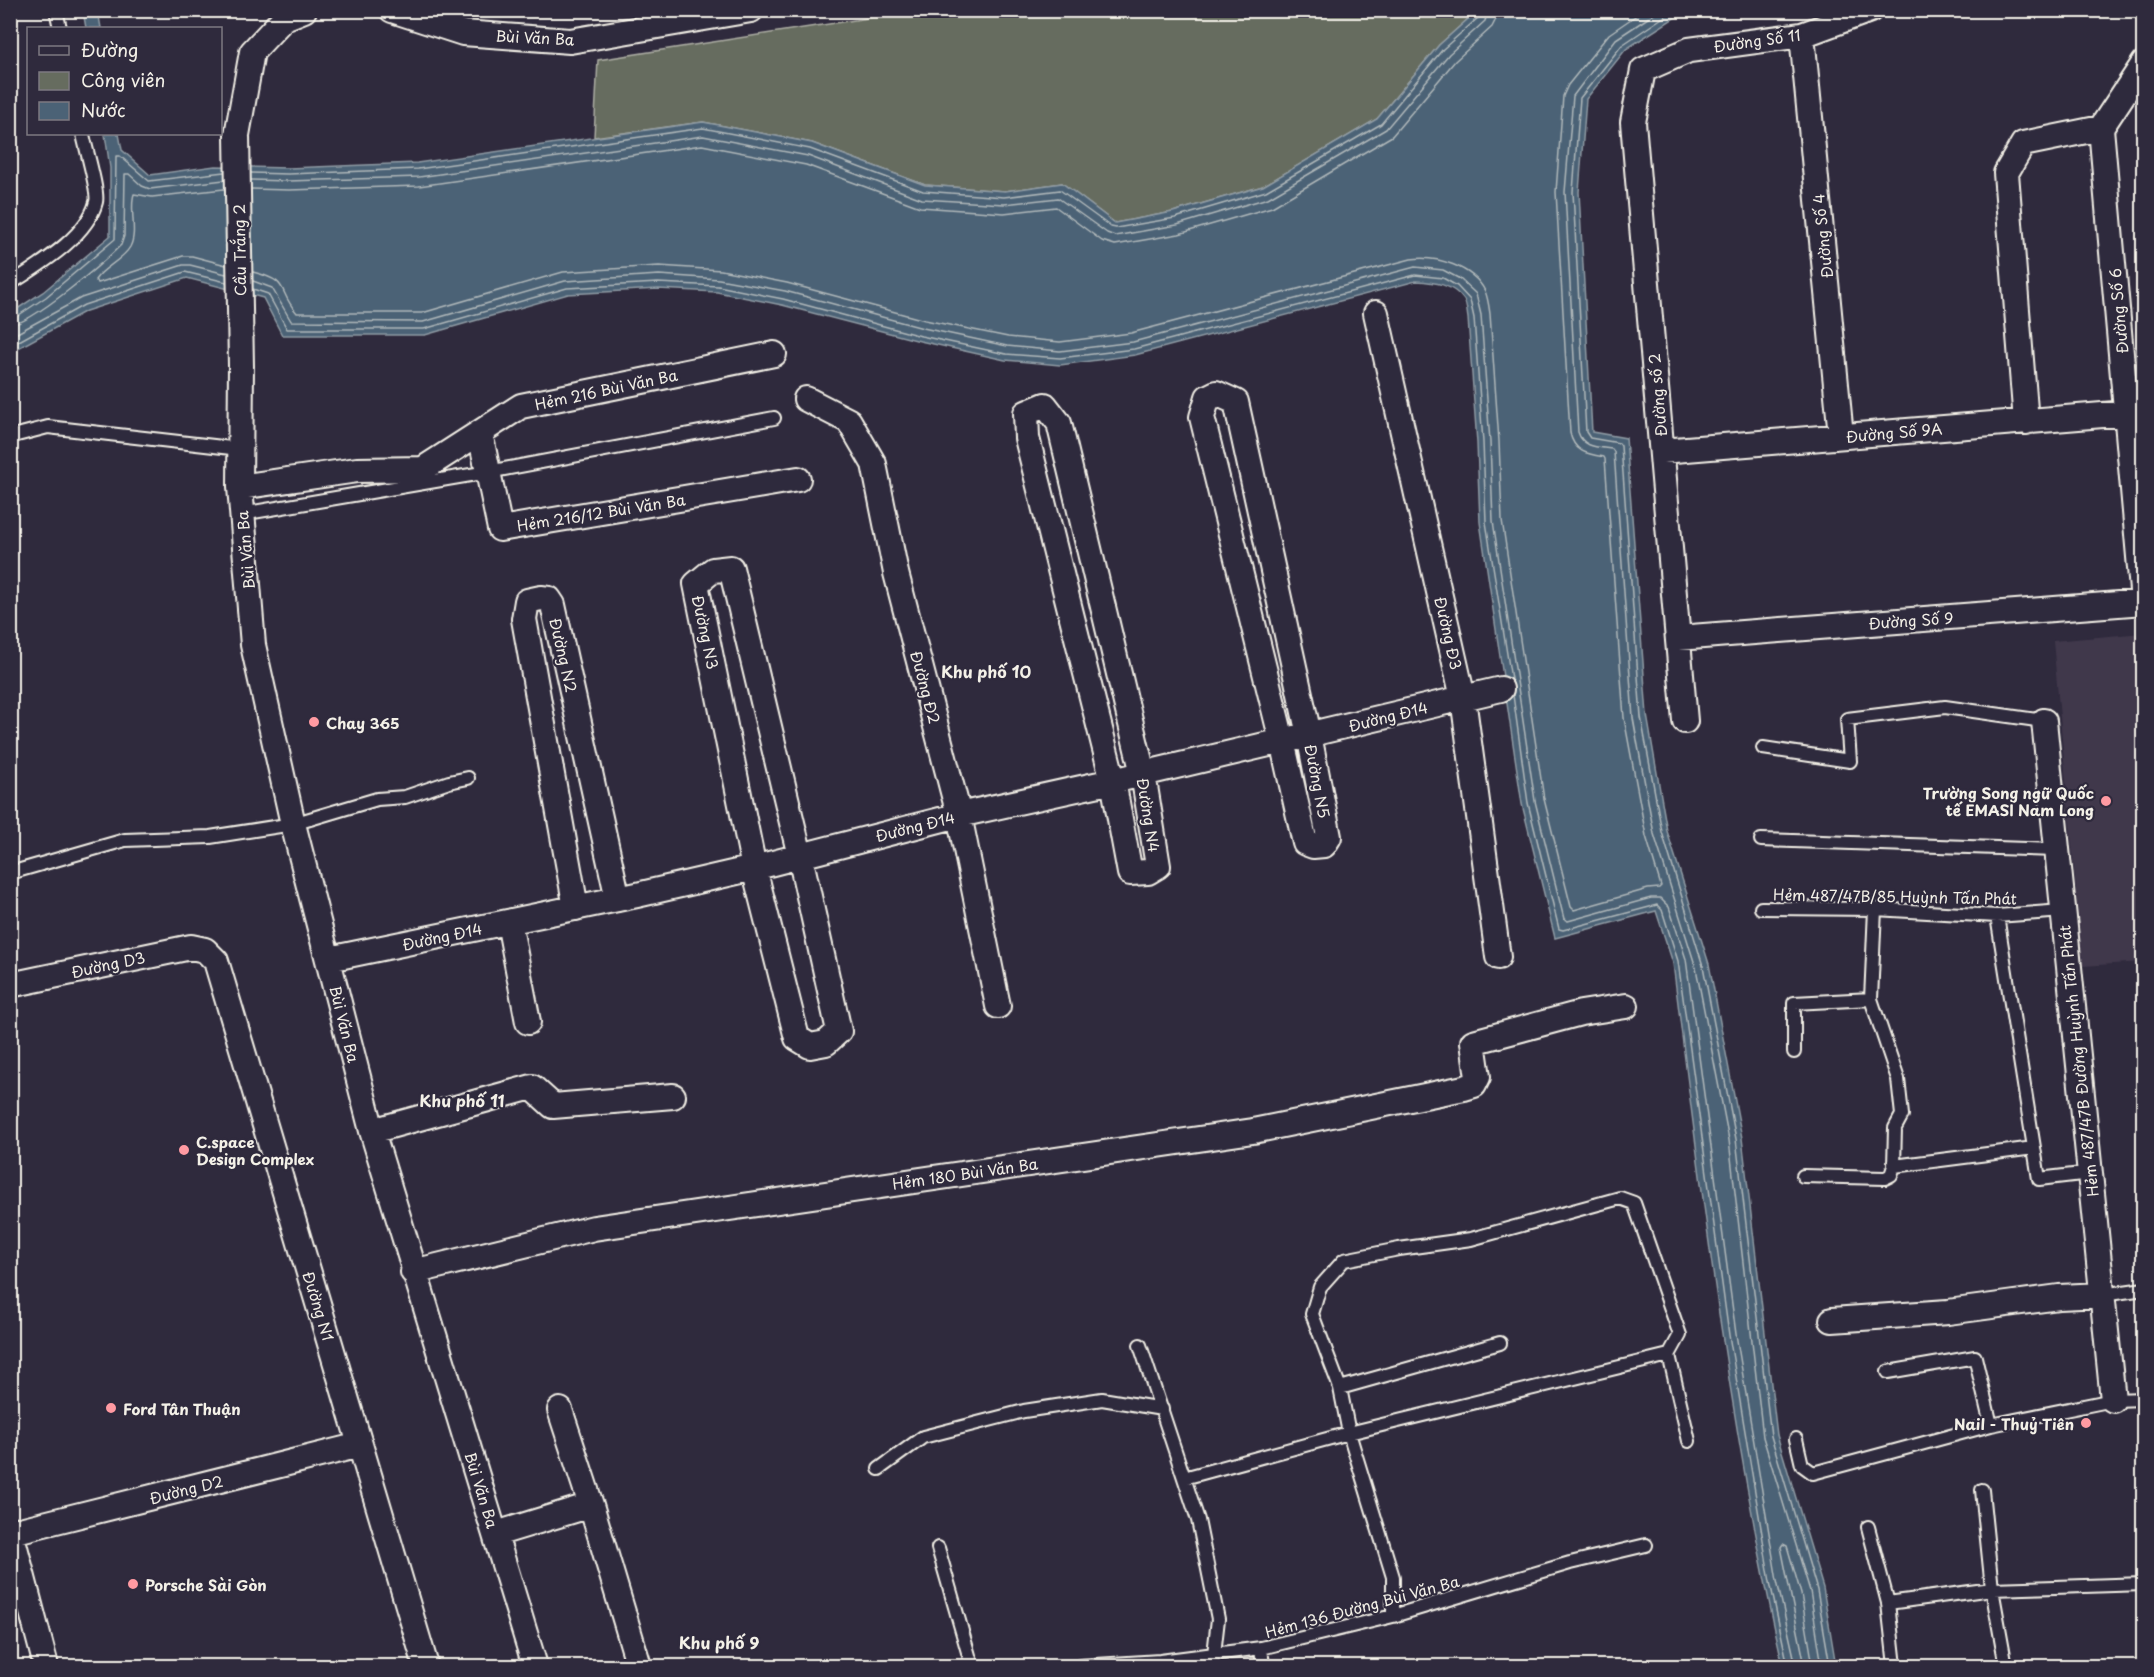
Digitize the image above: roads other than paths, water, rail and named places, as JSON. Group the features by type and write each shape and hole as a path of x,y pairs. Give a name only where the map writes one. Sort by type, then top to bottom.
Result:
{"street":[{"name":"Cầu Trắng 2","path":"241,366 237,135 252,52 284,18 304,10"},
{"name":"Bùi Văn Ba","path":"392,10 463,33 570,41 751,10"},
{"name":"Đường Số 11","path":"1644,70 1689,50 1802,35 1870,10"},
{"name":"Đường Số 4","path":"1802,35 1841,436"},
{"path":"2026,422 2006,173 2024,144 2102,128 2144,63"},
{"name":"Đường số 2","path":"1644,70 1633,122 1685,721"},
{"name":"Đường Số 6","path":"2102,128 2143,602"},
{"name":"Đường Đ3","path":"1376,313 1463,698 1498,957"},
{"name":"Hẻm 216 Bùi Văn Ba","path":"240,487 357,470 423,469 521,406 774,354"},
{"name":"Bùi Văn Ba","path":"241,366 240,487 253,645 292,824 372,1131 413,1272 535,1666"},
{"name":"Đường N5","path":"1216,393 1236,402 1309,735 1329,837 1324,844 1312,846 1305,843 1202,417 1208,397 1216,393"},
{"name":"Đường Đ2","path":"806,399 849,422 874,464 896,573 959,815 998,1006"},
{"name":"Đường N4","path":"1045,405 1059,423 1143,774 1158,867 1148,872 1130,873 1113,781 1027,438 1026,413 1045,405"},
{"name":"Đường Số 9A","path":"1662,451 2127,413"},
{"name":"Hẻm 216/12 Bùi Văn Ba","path":"480,433 500,529 798,479"},
{"name":"Đường N3","path":"754,868 696,584 713,570 731,568 800,856"},
{"name":"Đường N2","path":"576,908 524,619 527,601 541,598 549,599 553,604 618,899"},
{"name":"Đường Số 9","path":"1678,638 2143,602"},
{"name":"Đường Đ14","path":"328,959 576,908 754,868 959,815 1113,781 1500,689"},
{"name":"Hẻm 487/47B Đường Huỳnh Tấn Phát","path":"2044,721 2113,1400"},
{"path":"754,868 797,1038 810,1046 826,1043 839,1031 800,856"},
{"path":"509,922 528,1022"},
{"name":"Đường D3","path":"10,985 186,948 195,947 205,950"},
{"name":"Đường N1","path":"205,950 213,956 218,967 426,1666"},
{"name":"Hẻm 180 Bùi Văn Ba","path":"413,1272 594,1228 1253,1131 1464,1088 1474,1085 1478,1077 1472,1044 1476,1041 1581,1013 1626,1006"},
{"path":"372,1131 532,1087 553,1106 673,1096"},
{"path":"1832,1320 1948,1312 2059,1297 2102,1295"},
{"path":"560,1410 639,1666"},
{"name":"Đường D2","path":"11,1530 360,1445"},
{"path":"496,1534 591,1505"},
{"path":"11,1530 46,1666"}],"lane":[{"path":"56,10 60,27"},
{"path":"10,284 39,265 75,236 88,219 97,200 83,135"},
{"path":"242,514 488,472 774,418"},
{"path":"17,435 48,427 240,450"},
{"path":"1763,748 1850,761 1847,719 1946,706 2044,721"},
{"path":"10,873 125,840 210,837 292,824 377,799 405,797 468,778"},
{"path":"1761,840 2057,850"},
{"name":"Hẻm 487/47B/85 Huỳnh Tấn Phát","path":"1761,908 1875,909 1997,916 2063,911"},
{"path":"1803,1176 1885,1178 1891,1175 1894,1166 1895,1128 1902,1115 1898,1078 1871,999 1875,909"},
{"path":"1997,916 2039,1179 2090,1173"},
{"path":"1794,1052 1794,1003 1871,999"},
{"path":"1894,1166 2034,1148"},
{"path":"1393,1616 1393,1577 1349,1433 1340,1388 1312,1314 1320,1287 1344,1260 1399,1249 1471,1239 1620,1198 1634,1203 1680,1335 1669,1355 1689,1441"},
{"path":"2102,1295 2144,1290"},
{"path":"1340,1388 1500,1343"},
{"path":"1140,1345 1198,1520 1218,1619 1214,1654"},
{"path":"1184,1478 1349,1433 1669,1355"},
{"path":"1888,1372 1975,1357 1991,1425"},
{"path":"879,1469 923,1437 1024,1411 1102,1399 1162,1409"},
{"path":"1796,1439 1802,1465 1813,1473 1991,1425 2113,1400 2144,1399"},
{"path":"1982,1490 1992,1589 2006,1666"},
{"path":"1868,1527 1888,1603 1895,1666"},
{"name":"Hẻm 136 Đường Bùi Văn Ba","path":"1080,1666 1160,1661 1261,1648 1393,1616 1570,1563 1646,1545"},
{"path":"938,1548 972,1666"},
{"path":"1888,1603 1992,1589 2144,1584"},
{"path":"1261,1648 1263,1666"}],"water":[{"path":"83,11 98,11 101,27 86,27"},
{"path":"1477,11 1685,11 1626,49 1586,99 1579,192 1592,432 1626,438 1647,715 1667,831 1709,964 1742,1138 1777,1435 1823,1588 1836,1666 1783,1666 1748,1492 1719,1316 1673,963 1656,911 1555,938 1522,804 1480,522 1468,318 1465,302 1454,290 1436,283 1416,281 1135,355 1060,365 1005,360 920,341 782,305 717,292 658,289 568,294 425,335 282,335 263,298 187,278 86,311 11,352 11,313 43,292 110,236 110,168 105,135 119,135 122,150 150,175 215,166 288,168 417,163 703,122 812,143 925,185 1005,191 1062,183 1115,223 1173,212 1263,186 1377,119 1439,45"}],"place":[{"name":"Chay 365","path":"314,722"},
{"name":"Trường Song ngữ Quốc tế EMASI Nam Long","path":"2106,801"},
{"name":"C.space Design Complex","path":"184,1150"},
{"name":"Ford Tân Thuận","path":"111,1408"},
{"name":"Nail - Thuỷ Tiên","path":"2086,1423"},
{"name":"Porsche Sài Gòn","path":"133,1584"}],"district":[{"name":"Khu phố 10","path":"986,671"},
{"name":"Khu phố 11","path":"462,1100"},
{"name":"Khu phố 9","path":"719,1642"}]}
